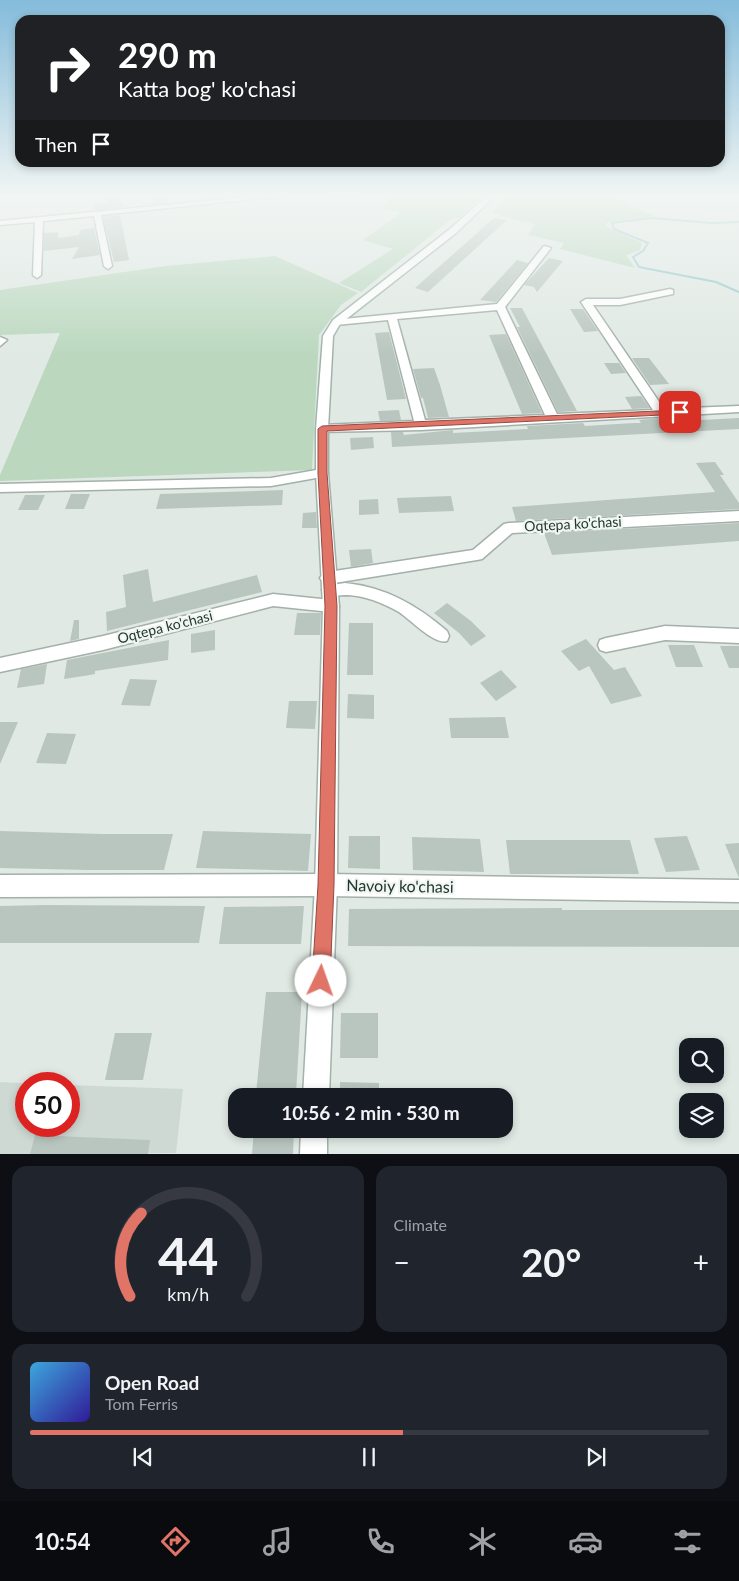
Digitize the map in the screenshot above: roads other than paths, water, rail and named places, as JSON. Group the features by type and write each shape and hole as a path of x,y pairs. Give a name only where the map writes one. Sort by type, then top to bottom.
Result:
{"street":[{"path":"38,248 38,275"},
{"path":"104,248 108,266"},
{"path":"316,1088 326,885 331,606 322,473 322,429 328,336 336,322 431,248"},
{"path":"336,322 500,307 547,248"},
{"path":"661,414 586,302 620,302 670,292"},
{"path":"500,307 553,419"},
{"path":"392,317 421,426"},
{"path":"322,429 421,426 739,409"},
{"path":"0,488 271,482 322,473"},
{"name":"Oqtepa ko'chasi","path":"329,584 477,554 509,528 739,516"},
{"path":"329,584 371,591 426,621 441,636"},
{"name":"Oqtepa ko'chasi","path":"0,665 103,643 273,600 331,606"},
{"path":"606,645 665,633 739,636"},
{"name":"Navoiy ko'chasi","path":"0,886 326,885 739,891"},
{"path":"313,1154 314,1138"}],"waterway":[{"path":"645,248 633,257 639,267 716,282 739,292"}]}
